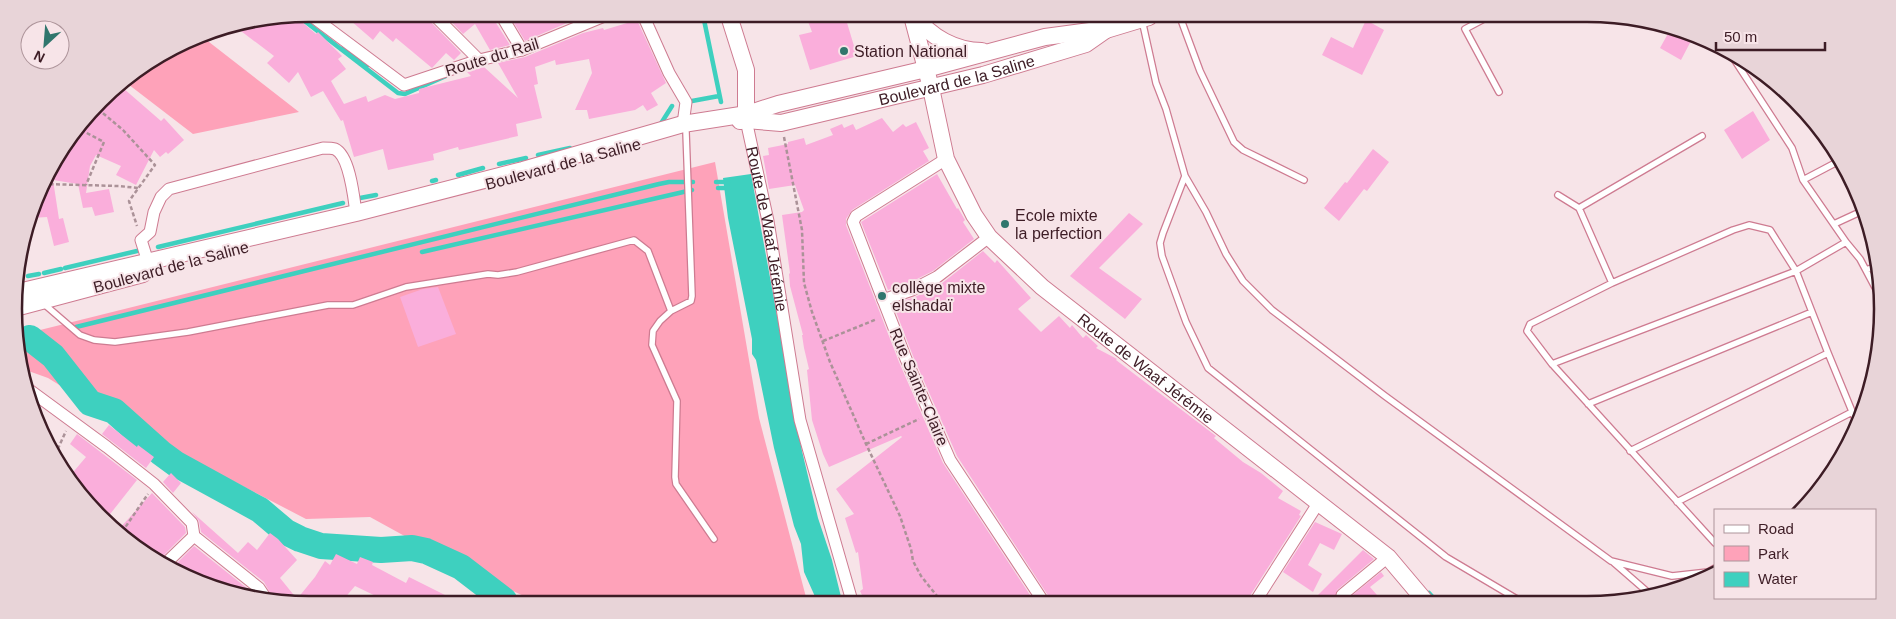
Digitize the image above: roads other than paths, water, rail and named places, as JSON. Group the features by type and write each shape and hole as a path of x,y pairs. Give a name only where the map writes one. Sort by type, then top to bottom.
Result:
{"main road":[{"path":"731,22 746,70 747,117"},
{"name":"Route de Waaf Jérémie","path":"915,22 946,159 974,215 989,237 1042,287 1388,557 1421,596"},
{"path":"920,22 927,30 951,45 964,49 992,51"},
{"name":"Boulevard de la Saline","path":"23,298 148,262 356,214 684,128 747,117 778,104 926,70 1046,37 1106,30 1132,22"},
{"name":"Boulevard de la Saline","path":"747,117 781,123 931,88 983,75 1086,44 1106,30"},
{"name":"Boulevard de la Saline","path":"23,299 40,301 684,128"}],"street":[{"name":"Route du Rail","path":"320,22 404,85 478,60 522,50 590,22"},
{"path":"441,22 478,60"},
{"path":"505,22 522,50"},
{"path":"646,22 686,102 684,128"},
{"name":"Route de Waaf Jérémie","path":"747,117 768,222 800,420 851,596"},
{"path":"148,262 141,240 150,232 154,212 161,197 169,189 323,148 335,149 342,155 349,170 356,214"},
{"name":"Rue Sainte-Claire","path":"946,159 856,216 853,222 888,314 950,460 1040,596"},
{"path":"883,300 912,290 937,276 989,237"},
{"path":"36,395 108,447 154,484 192,523 194,536 262,592"},
{"path":"1259,596 1319,502"},
{"path":"169,560 194,536"},
{"path":"1342,594 1388,557"}],"lane":[{"path":"1146,22 1156,83 1185,176 1206,212 1226,254 1243,281 1272,310 1393,402 1611,560 1646,590"},
{"path":"1182,22 1200,71 1234,142 1243,150 1304,180"},
{"path":"1478,22 1465,29 1499,92"},
{"path":"1739,67 1792,148 1803,180 1860,260 1872,281"},
{"path":"684,128 692,296 690,301 671,311 660,320 653,331 652,345 677,401 675,477 680,489 714,539"},
{"path":"1579,208 1702,136"},
{"path":"1803,180 1834,164"},
{"path":"1185,176 1160,243 1162,256 1186,322 1208,368 1446,557 1512,596"},
{"path":"1558,195 1579,208 1612,283"},
{"path":"1834,224 1857,213"},
{"path":"1714,542 1552,364 1527,331 1530,324 1612,283 1733,230 1749,225 1770,230 1796,271 1853,415"},
{"path":"40,301 80,335 94,340 115,342 188,332 328,304 353,305 406,287 481,275 517,272 634,240 648,251 671,311"},
{"path":"1552,364 1796,271 1846,242"},
{"path":"1866,270 1870,268"},
{"path":"1588,404 1812,312"},
{"path":"1630,451 1828,353"},
{"path":"1677,502 1852,412"},
{"path":"1611,560 1672,576 1701,573"}],"water":[{"path":"751,174 802,451 818,518 832,560 841,596 815,596 804,572 801,544 794,526 774,448 756,360 752,354 752,339 728,218 723,178"}],"waterway":[{"path":"306,22 398,93 405,94 446,76"},
{"path":"704,22 721,102"},
{"path":"343,48 368,65"},
{"path":"692,101 719,96"},
{"path":"660,125 672,106"},
{"path":"538,155 570,148"},
{"path":"499,164 526,158"},
{"path":"458,175 483,168"},
{"path":"432,181 436,180"},
{"path":"76,327 659,184 693,182"},
{"path":"716,182 729,182"},
{"path":"718,188 729,188"},
{"path":"422,252 692,190"},
{"path":"360,198 376,195"},
{"path":"158,247 343,203"},
{"path":"65,268 137,251"},
{"path":"44,273 61,269"},
{"path":"28,276 39,274"},
{"path":"30,338 53,356 90,403 114,411 176,464 260,510 286,532 321,546 381,550 412,548 426,551 461,567 499,596"},
{"path":"24,340 53,356"},
{"path":"1429,593 1432,596"}],"place":[{"name":"Station National","path":"844,51"},
{"name":"Ecole mixte la perfection","path":"1005,224"},
{"name":"collège mixte elshadaï","path":"882,296"}]}
